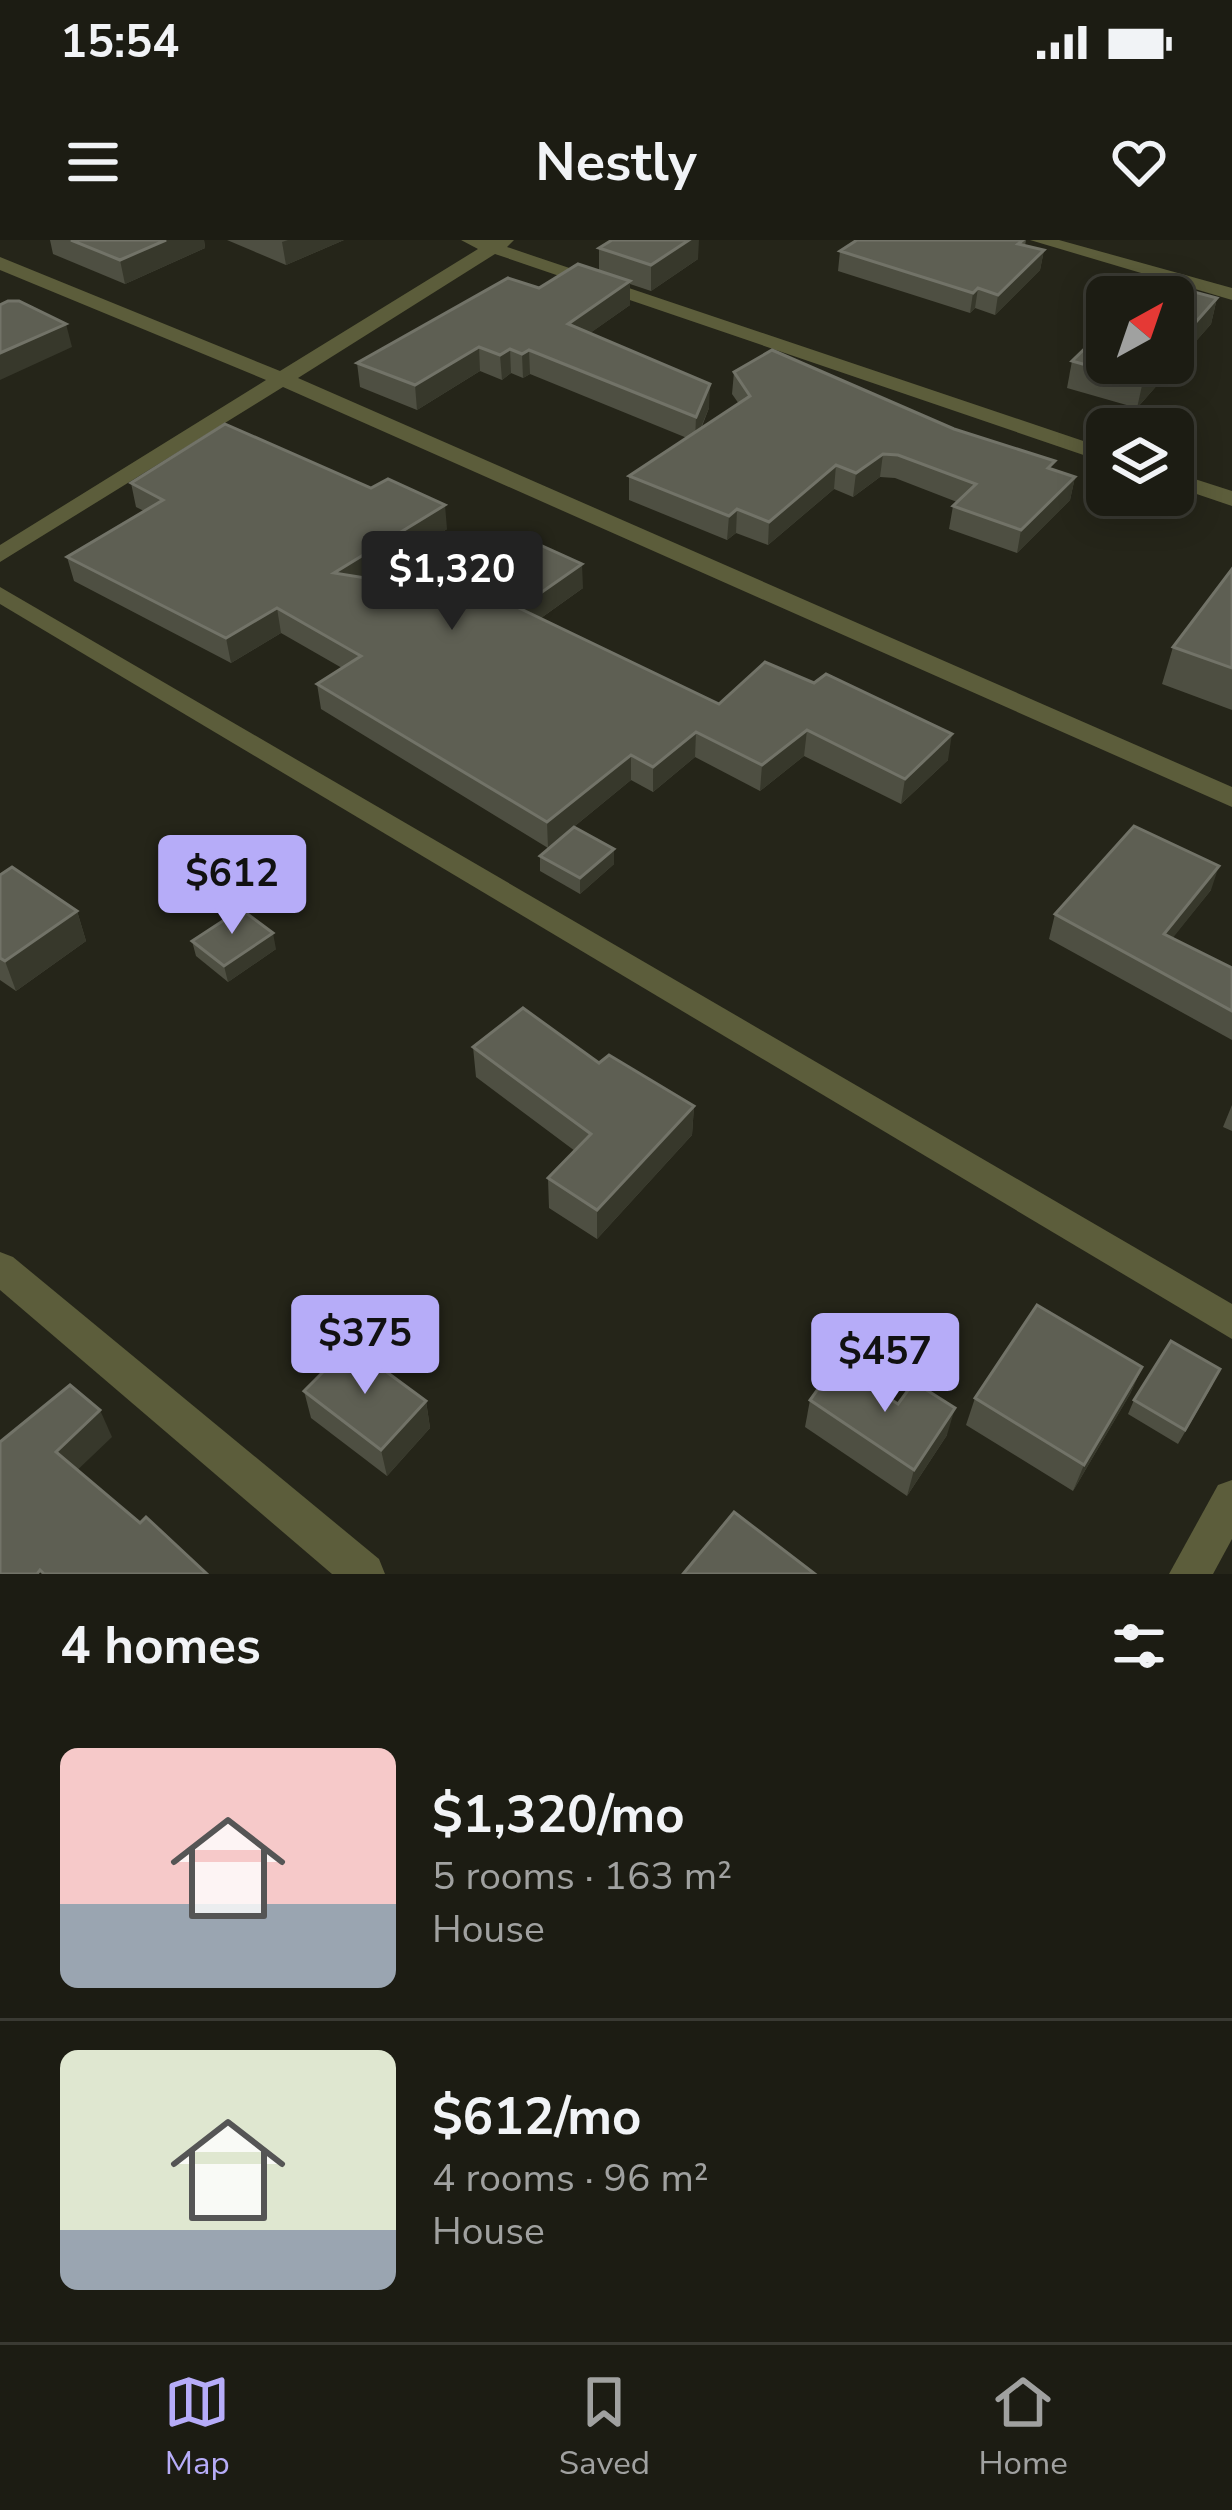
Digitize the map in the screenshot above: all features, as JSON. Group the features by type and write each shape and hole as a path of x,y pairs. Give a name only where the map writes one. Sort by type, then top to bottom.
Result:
{"street":[{"path":"1039,240 1232,294"},
{"path":"0,555 284,380 489,243 1086,450"},
{"path":"0,263 284,380 1232,798"},
{"path":"1194,486 1232,499"},
{"path":"0,594 1232,1323"},
{"path":"0,1268 364,1574"},
{"path":"1190,1574 1232,1499"}],"building":[{"path":"71,240 166,240 120,260"},
{"path":"612,240 689,240 651,265 599,248"},
{"path":"857,240 1023,240 1018,244 1044,250 998,295 978,288 973,293 840,251"},
{"path":"578,264 630,281 568,324 710,384 696,417 529,350 522,354 510,349 500,355 479,347 415,385 357,363 508,278 539,288"},
{"path":"1194,292 1217,298 1194,324"},
{"path":"19,301 66,324 0,353 0,305"},
{"path":"1086,347 1086,365 1072,361"},
{"path":"772,350 954,429 1055,461 1048,468 1075,477 1021,530 953,506 976,484 898,455 883,454 856,473 836,465 769,522 737,509 729,516 629,476 750,396 734,372"},
{"path":"225,424 371,488 388,479 445,505 334,573 453,592 531,541 582,564 519,608 719,704 765,662 814,683 826,674 952,734 905,779 807,730 762,765 696,732 653,767 631,755 547,822 317,684 361,656 277,608 226,638 67,557 163,500 131,483"},
{"path":"1232,569 1232,668 1173,647"},
{"path":"1134,826 1219,866 1164,934 1232,968 1232,1011 1055,914"},
{"path":"574,827 614,849 580,878 540,856"},
{"path":"12,867 77,911 5,961 0,958 0,875"},
{"path":"241,909 273,933 224,966 192,941"},
{"path":"523,1008 599,1063 609,1055 694,1106 597,1210 548,1178 591,1134 473,1047"},
{"path":"1037,1305 1142,1367 1084,1465 975,1398"},
{"path":"1171,1341 1220,1369 1185,1430 1134,1400"},
{"path":"350,1345 426,1401 381,1450 304,1391"},
{"path":"836,1364 898,1404 914,1382 955,1408 914,1470 810,1400"},
{"path":"70,1385 100,1410 56,1452 140,1523 146,1517 207,1574 44,1574 40,1570 37,1574 0,1574 0,1442"},
{"path":"734,1512 815,1574 683,1574"}]}
